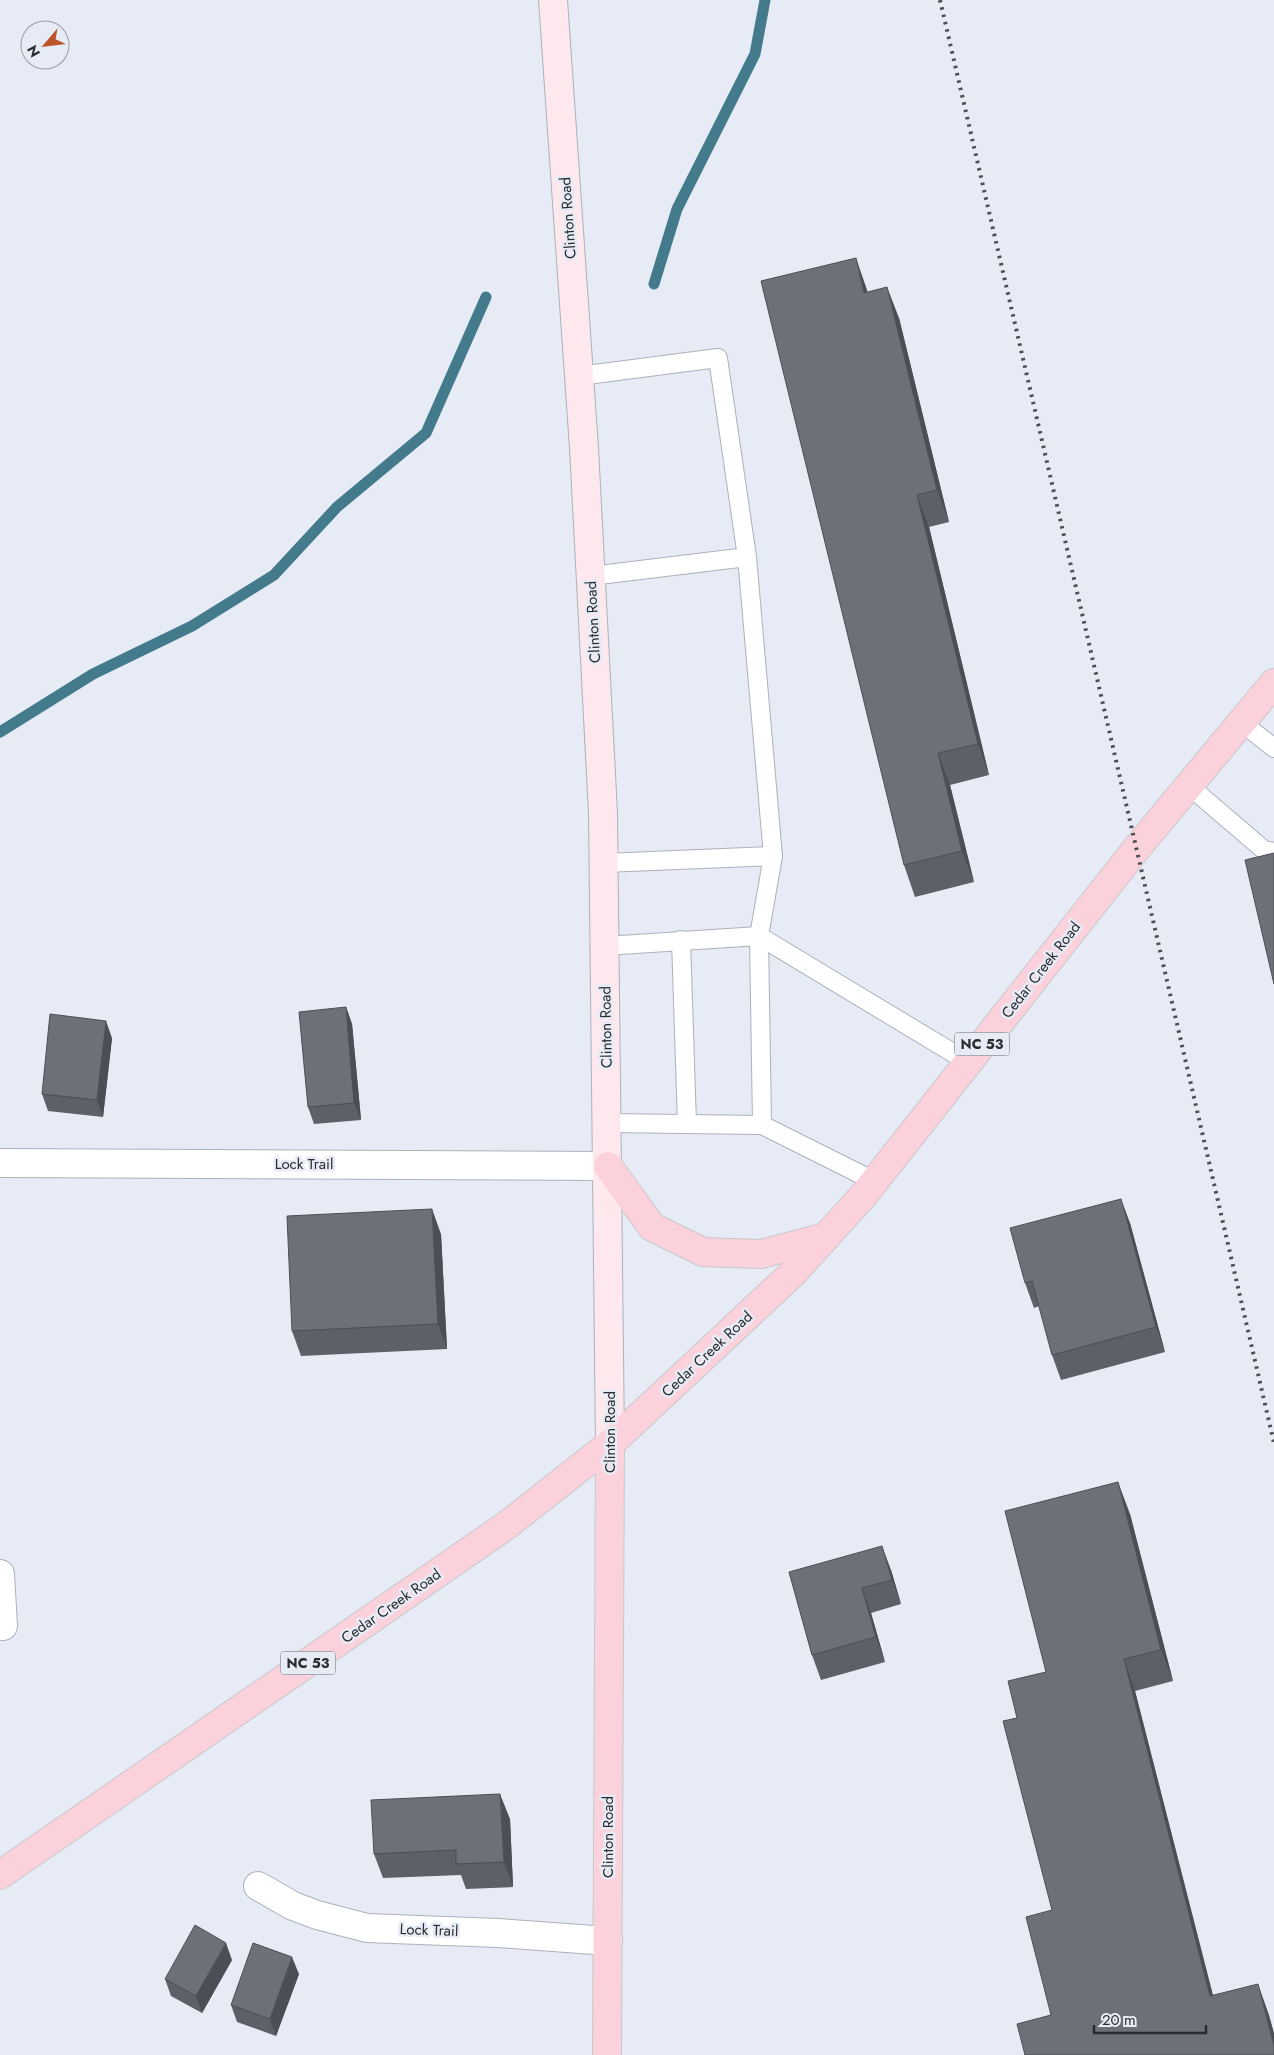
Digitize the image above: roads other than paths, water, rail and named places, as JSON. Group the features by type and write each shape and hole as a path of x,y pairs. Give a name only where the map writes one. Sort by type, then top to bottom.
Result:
{"main road":[{"name":"Clinton Road","path":"553,0 579,376 604,863 610,1444 607,2055"},
{"name":"Cedar Creek Road","path":"0,1875 507,1525 610,1444 794,1272 874,1180 1188,785 1274,683"},
{"path":"608,1166 652,1227 703,1252 761,1254 826,1237"}],"street":[{"name":"Lock Trail","path":"0,1163 608,1166"},
{"path":"0,1574 3,1626"},
{"name":"Lock Trail","path":"258,1886 293,1906 317,1916 367,1928 498,1932 608,1941"}],"lane":[{"path":"579,376 718,358 747,557 773,856 760,936 762,1124"},
{"path":"590,576 747,557"},
{"path":"1241,722 1274,748"},
{"path":"1188,785 1264,850 1274,852"},
{"path":"604,863 773,856"},
{"path":"605,946 760,936 968,1062"},
{"path":"681,940 687,1124"},
{"path":"607,1123 762,1124 874,1180"}],"waterway":[{"path":"654,284 677,209 755,54 765,0"},
{"path":"0,732 93,674 192,626 274,575 337,507 426,433 486,297"}],"railway":[{"path":"940,0 1274,1443"}]}
